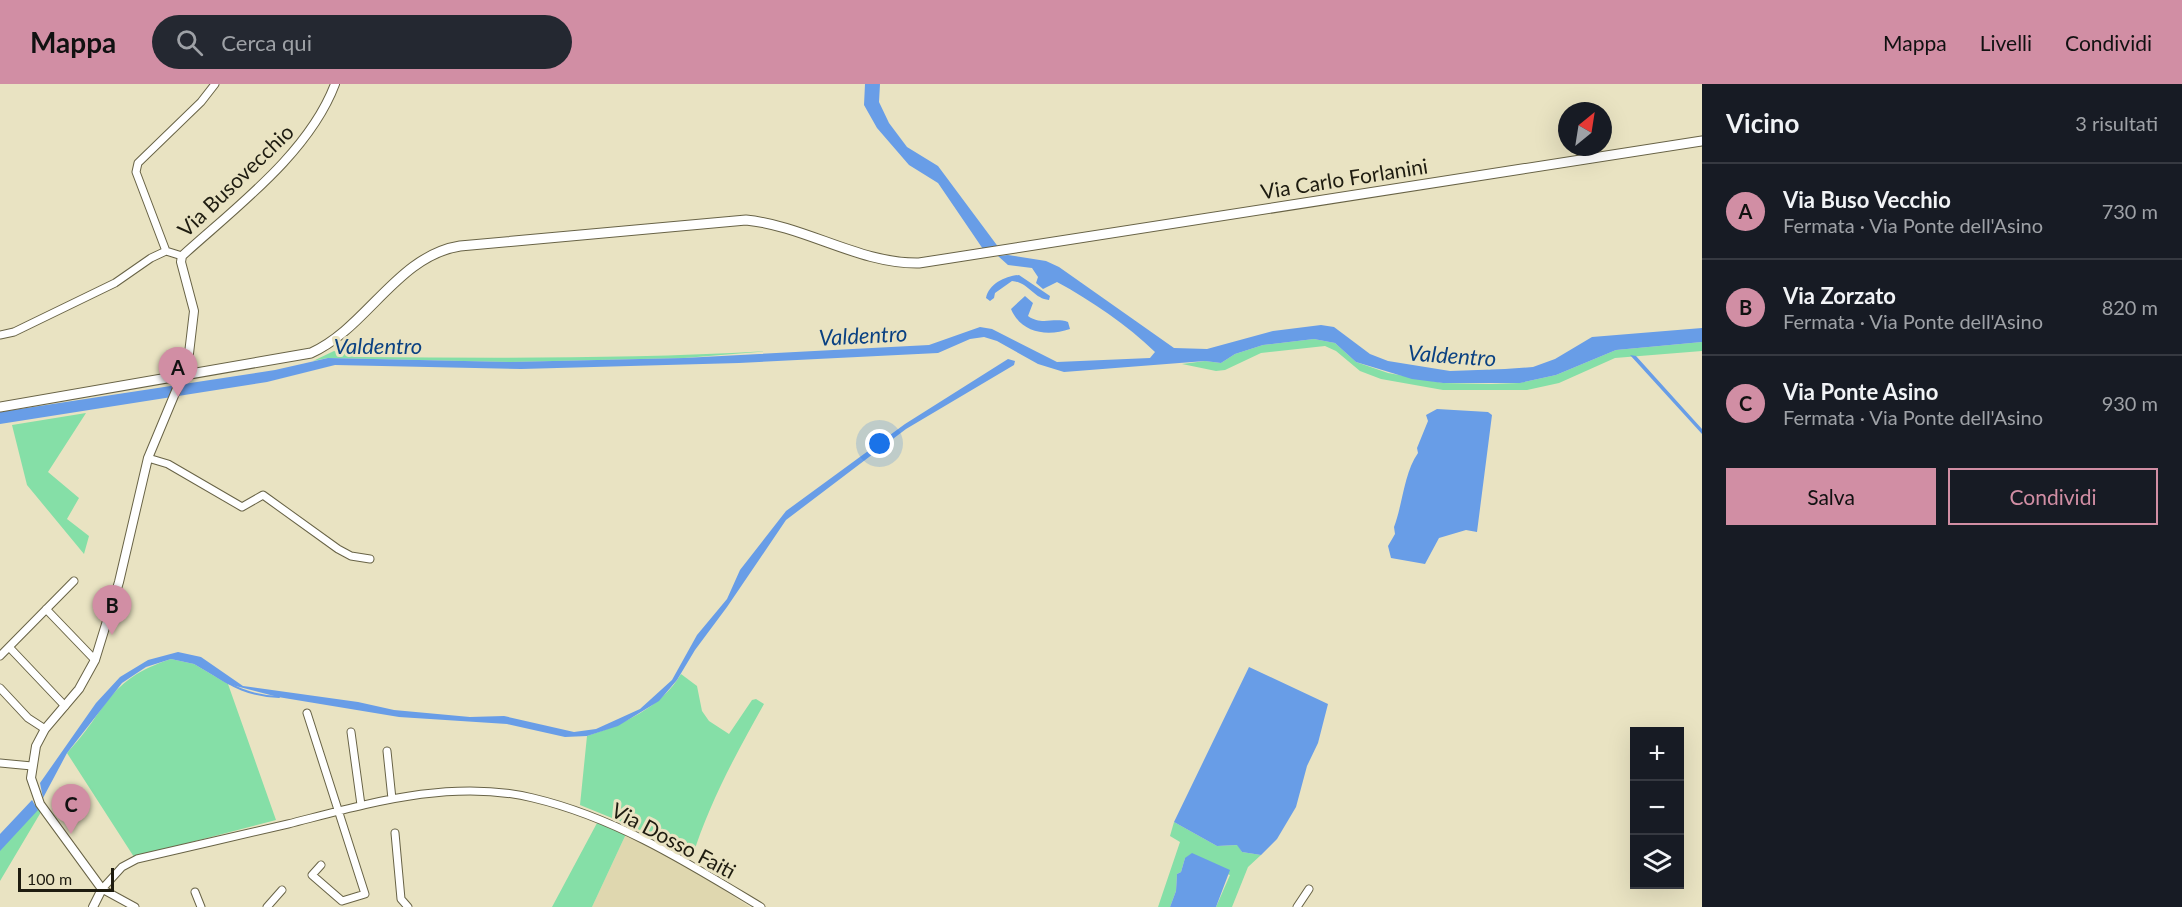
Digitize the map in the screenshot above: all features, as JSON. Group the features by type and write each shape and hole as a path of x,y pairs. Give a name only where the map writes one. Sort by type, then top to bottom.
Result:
{"main road":[{"name":"Via Carlo Forlanini","path":"183,379 318,350 430,254 460,246 747,220 778,226 897,263 919,263 1702,141"},
{"path":"0,406 183,379"}],"street":[{"path":"166,251 136,172 138,163 201,102 215,84"},
{"name":"Via Busovecchio","path":"32,766 36,746 45,729 65,706 95,660 119,582 148,458 183,379 194,311 181,262 182,256 301,143 318,120 335,84"},
{"path":"0,335 14,332 114,283 151,258 166,251 182,256"},
{"path":"148,458 168,464 242,507 263,495 338,549 351,556 370,559"},
{"path":"0,656 74,581"},
{"path":"46,609 95,660"},
{"path":"9,647 65,706"},
{"path":"0,688 28,718 45,729"},
{"path":"307,713 365,894 342,901 334,896 312,875 321,865"},
{"path":"351,732 361,805"},
{"path":"387,751 392,799"},
{"path":"0,763 32,766 34,792 39,802 102,889 135,907"},
{"name":"Via Dosso Faiti","path":"102,889 122,867 137,859 361,805 461,789 531,797 628,830 761,907"},
{"path":"395,833 401,899 408,907"},
{"path":"93,907 102,889"},
{"path":"1297,907 1309,889"},
{"path":"267,907 282,890"},
{"path":"195,892 201,907"}],"shaded area":[{"path":"626,834 691,869 750,907 592,907"}],"green space":[{"path":"1314,339 1335,343 1356,362 1388,373 1443,383 1519,383 1556,375 1616,350 1702,342 1702,351 1615,358 1559,383 1527,390 1443,390 1381,379 1360,371 1336,351 1325,346 1261,353 1225,370 1216,371 1182,364 1205,361 1221,363 1235,354 1263,345"},
{"path":"334,351 361,357 514,358 769,351 684,358 510,362 328,358 313,361"},
{"path":"86,413 48,472 79,498 67,519 89,536 84,554 27,485 12,425"},
{"path":"171,659 194,664 228,684 276,820 134,857 67,753 120,687 133,676"},
{"path":"681,674 697,686 702,711 709,721 729,734 752,700 756,699 764,704 715,798 692,858 634,827 580,805 587,736 640,713 663,696"},
{"path":"35,805 41,812 0,881 0,844"},
{"path":"1174,822 1217,846 1238,845 1242,852 1261,855 1248,867 1232,907 1216,907 1230,875 1185,858 1181,872 1177,874 1176,891 1170,907 1158,907 1180,842 1170,836"},
{"path":"597,823 626,834 592,907 552,907"}],"water":[{"path":"865,84 880,84 879,102 889,123 907,147 938,166 999,248 985,252 938,183 909,165 877,128 864,105"},
{"path":"1008,255 1046,261 1059,267 1174,348 1207,349 1273,331 1321,325 1334,327 1370,354 1388,361 1450,371 1533,367 1555,359 1592,337 1702,328 1702,342 1616,350 1556,375 1520,383 1443,383 1412,379 1356,362 1335,343 1314,339 1263,345 1235,354 1221,363 1205,361 1064,372 1038,364 997,341 984,337 970,339 938,353 739,363 521,369 335,365 267,382 0,424 0,412 275,370 328,358 510,362 684,358 929,345 980,327 992,329 1057,362 1150,358 1155,352 1121,323 1083,297 1057,282 1043,289 1036,283 1038,277 1032,268 1008,265 998,256"},
{"path":"1019,275 1050,296 1049,300 1039,297 1022,284 1012,281 995,293 994,298 990,301 986,298 990,289 998,282"},
{"path":"1025,296 1033,303 1028,316 1043,321 1068,322 1070,329 1044,333 1021,323 1011,309"},
{"path":"1630,355 1636,356 1702,429 1702,434"},
{"path":"1008,359 1015,361 1014,365 906,429 786,520 695,650 677,680 659,701 618,726 587,736 565,737 507,724 399,717 278,697 228,684 194,664 171,659 146,667 122,683 67,753 43,798 40,783 96,703 120,677 148,660 178,652 201,657 243,686 358,702 394,710 470,717 504,716 574,732 596,729 640,709 672,680 697,635 727,599 740,570 786,511 905,424"},
{"path":"1437,409 1488,412 1492,415 1477,532 1466,530 1439,538 1425,564 1391,558 1388,546 1395,534 1394,527 1407,479 1428,421 1426,415"},
{"path":"1249,667 1328,704 1318,743 1307,766 1296,807 1277,839 1261,855 1242,852 1237,845 1217,846 1174,822"},
{"path":"32,800 38,810 0,851 0,834"},
{"path":"1192,853 1230,870 1216,907 1170,907 1176,891 1177,874 1181,872 1185,858"}],"waterway":[{"path":"208,670 242,690 279,697"}],"place":[{"name":"Via Buso Vecchio","path":"178,397"},
{"name":"Via Zorzato","path":"112,635"},
{"name":"Via Ponte Asino","path":"71,834"}],"water label":[{"name":"Valdentro","path":"863,335"},
{"name":"Valdentro","path":"378,345"},
{"name":"Valdentro","path":"1452,355"}]}
